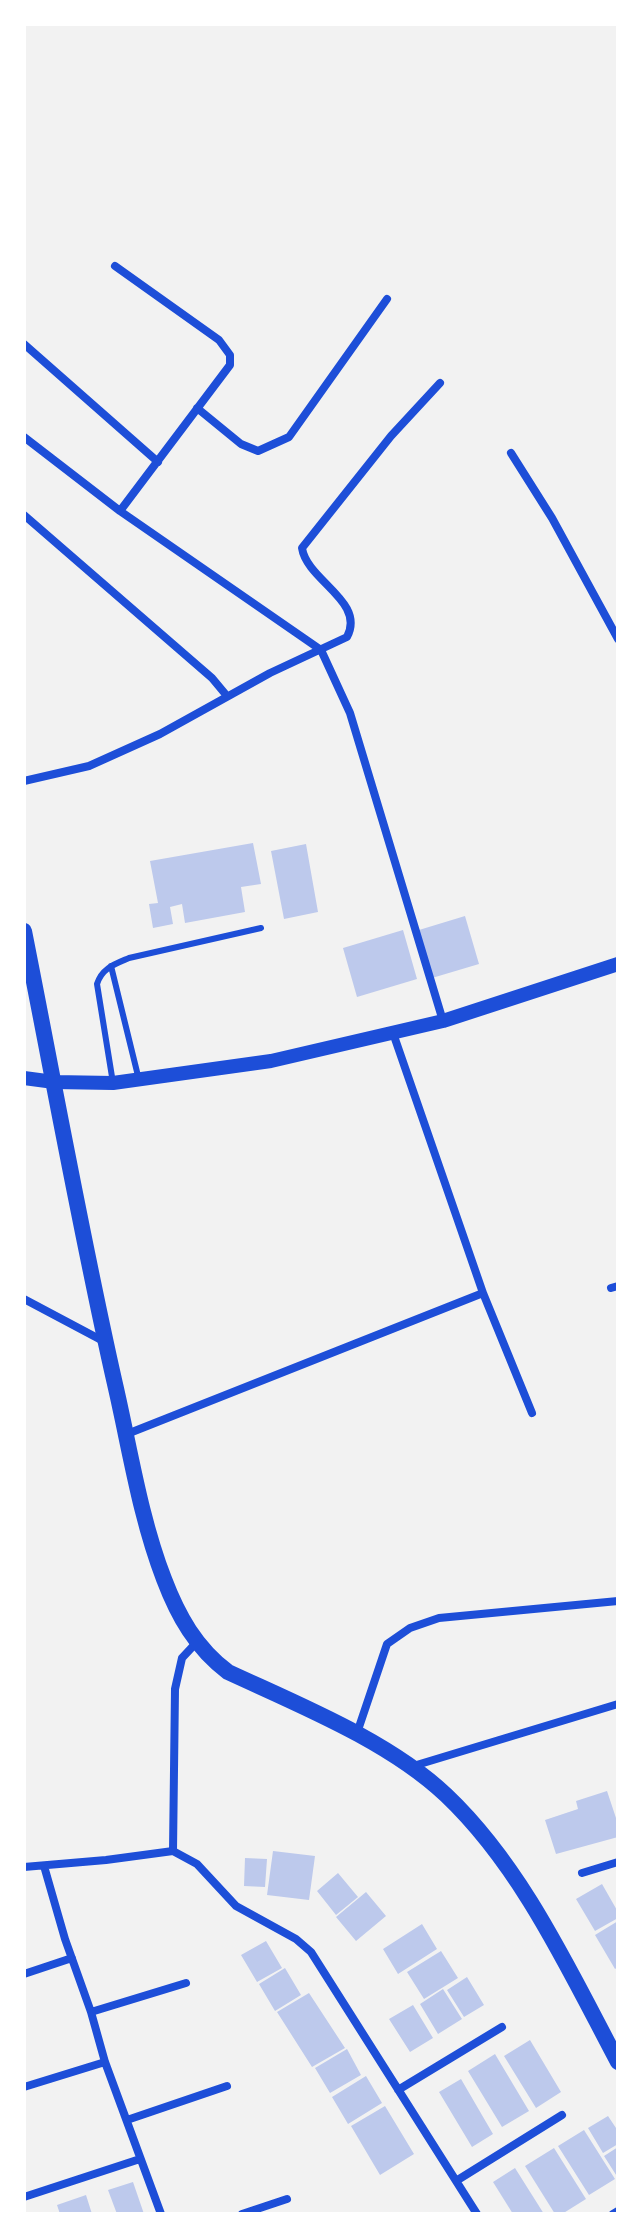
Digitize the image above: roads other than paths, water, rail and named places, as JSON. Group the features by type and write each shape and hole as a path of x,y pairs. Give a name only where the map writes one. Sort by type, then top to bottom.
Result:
{"main road":[{"path":"24,931 106,1343 148,1530 163,1578 196,1643 228,1672 357,1734 444,1793 475,1825 535,1912 618,2062"}],"street":[{"path":"115,266 227,348 230,355 230,365 120,511"},
{"path":"197,408 241,444 258,451 289,437 387,299"},
{"path":"24,344 158,462"},
{"path":"24,781 89,766 160,734 227,696 347,637 352,627 350,614 303,557 302,548 391,436 440,383"},
{"path":"24,437 120,511 321,650 350,713 443,1021"},
{"path":"511,453 559,530 618,639"},
{"path":"24,515 212,678 227,696"},
{"path":"24,1078 113,1083 271,1061 443,1021 618,964"},
{"path":"393,1033 483,1293 532,1413"},
{"path":"127,1434 483,1293"},
{"path":"24,1299 106,1343"},
{"path":"357,1734 387,1644 410,1628 439,1618 618,1601"},
{"path":"173,1851 175,1689 182,1658 196,1643"},
{"path":"409,1767 618,1704"},
{"path":"24,1867 173,1851 197,1864 236,1906 296,1939 311,1952 477,2214"},
{"path":"582,1873 618,1862"},
{"path":"44,1866 105,2062 161,2214"},
{"path":"24,1974 72,1958"},
{"path":"91,2012 186,1983"},
{"path":"398,2090 502,2027"},
{"path":"24,2087 105,2062"},
{"path":"127,2120 227,2086"},
{"path":"456,2181 562,2115"},
{"path":"24,2197 140,2159"},
{"path":"242,2214 287,2199"}],"lane":[{"path":"113,1083 97,984 99,975 129,958 261,928"},
{"path":"111,966 139,1080"}]}
